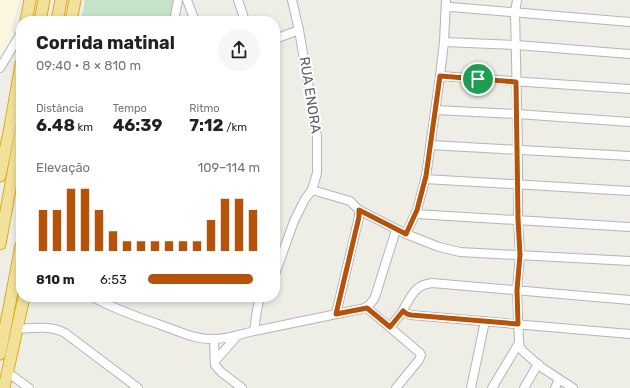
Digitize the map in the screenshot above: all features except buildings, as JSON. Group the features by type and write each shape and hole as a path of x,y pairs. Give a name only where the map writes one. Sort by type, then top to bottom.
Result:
{"highway":[{"path":"27,16 30,0"},
{"path":"36,16 38,0"},
{"path":"41,16 44,0"},
{"path":"58,16 61,0"},
{"path":"72,16 75,0"},
{"path":"0,176 16,93"},
{"path":"0,244 16,156"},
{"path":"0,354 16,272"},
{"path":"4,388 23,302"}],"street":[{"path":"175,16 178,0"},
{"path":"187,0 193,16"},
{"path":"238,0 243,16"},
{"name":"RUA ENORA","path":"280,261 298,212 312,190 317,173 318,147 299,30 292,0"},
{"path":"517,0 515,12 518,219 520,255 517,290 519,344 520,348 538,364 573,388"},
{"path":"406,234 416,214 425,179 440,76 446,4 451,7 630,22"},
{"path":"280,37 299,30"},
{"path":"0,68 16,41"},
{"path":"444,42 516,45 630,54"},
{"path":"440,76 630,89"},
{"path":"435,110 630,122"},
{"path":"430,145 630,156"},
{"path":"425,179 630,191"},
{"path":"312,190 350,201 359,210 396,230 439,247 455,251 630,261"},
{"path":"336,314 359,217 359,210"},
{"path":"416,214 630,227"},
{"path":"102,302 113,308 182,333 214,339 367,308 376,297 396,230"},
{"path":"390,327 403,311 416,289 426,284 630,300"},
{"path":"254,331 259,302"},
{"path":"367,308 418,350 421,355 419,360 396,388"},
{"path":"403,311 411,315 630,334"},
{"path":"472,388 485,321"},
{"path":"17,329 50,328 65,333 138,388"},
{"path":"215,361 238,335"},
{"path":"214,339 215,361 218,369 242,388"},
{"path":"492,388 519,344"},
{"path":"524,388 538,364"},
{"path":"7,372 29,388"},
{"path":"555,388 559,379"}],"shaded area":[{"path":"0,0 20,0 11,29 16,37 0,64"}],"green space":[{"path":"85,0 173,0 171,16 82,16"}],"route":[{"path":"440,76 478,79 516,82 520,255 517,290 518,324 411,315 403,311 390,327 367,308 336,314 359,217 359,210 406,234 417,210 426,176 440,76"}]}
